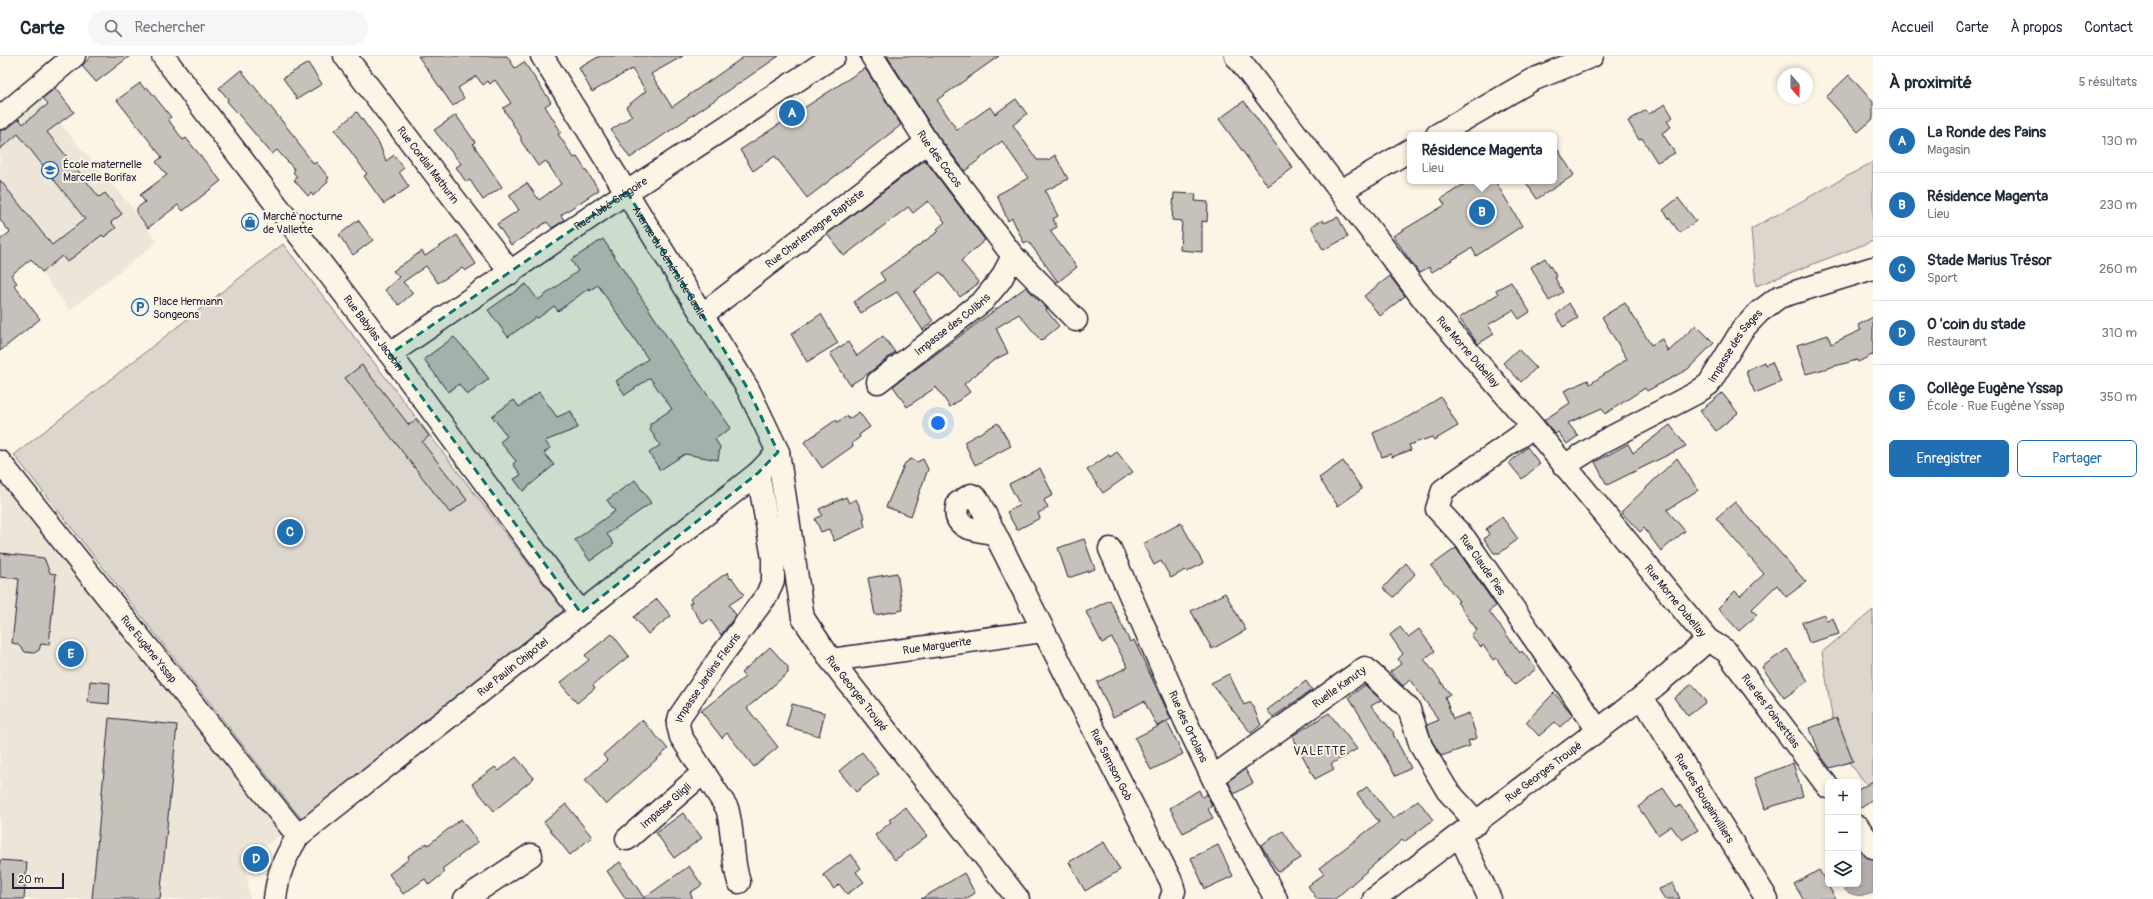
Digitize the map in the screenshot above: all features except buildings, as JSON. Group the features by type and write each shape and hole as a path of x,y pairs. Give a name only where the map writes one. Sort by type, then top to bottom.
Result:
{"street":[{"path":"0,118 74,56"},
{"name":"Rue Babylas Jacobin","path":"163,56 390,354 581,613"},
{"name":"Rue Cordial Mathurin","path":"345,56 511,273"},
{"name":"Rue des Cocos","path":"872,56 927,142 1014,256 1076,320"},
{"name":"Rue Morne Dubellay","path":"1236,56 1428,305 1533,427 1708,640"},
{"path":"1442,132 1532,80 1592,56"},
{"name":"Rue Abbé Grégoire","path":"390,354 511,273 627,192 827,58"},
{"name":"Avenue du Général de Gaulle","path":"552,59 627,192 748,390 778,452"},
{"name":"Rue Charlemagne Baptiste","path":"702,315 927,142"},
{"path":"1341,191 1407,152"},
{"name":"Impasse des Colibris","path":"878,382 983,301 1001,278 1014,256"},
{"name":"Impasse des Sages","path":"1564,466 1604,441 1696,393 1709,384 1748,323 1759,312 1779,297 1873,268"},
{"name":"Rue Claude Pies","path":"1533,427 1443,490 1437,509 1465,539 1598,730"},
{"name":"Rue Paulin Chipotel","path":"275,899 277,878 283,861 298,836 758,473 778,452"},
{"name":"Rue Georges Troupé","path":"778,452 801,608 804,618 831,660 1018,899"},
{"name":"Rue Eugène Yssap","path":"0,462 298,836"},
{"name":"Impasse Jardins Fleuris","path":"739,882 735,871 730,820 727,808 680,737 678,725 680,716 719,659 768,595 773,580 773,558 758,473"},
{"name":"Rue Samson Gob","path":"994,533 1171,881 1174,891 1171,899"},
{"name":"Rue des Ortolans","path":"1110,550 1185,720 1234,822 1276,899"},
{"name":"Rue Marguerite","path":"831,660 1043,631"},
{"name":"Rue Georges Troupé","path":"1374,899 1460,836 1642,697 1708,640"},
{"name":"Rue des Poinsettias","path":"1708,640 1726,651 1825,783"},
{"name":"Ruelle Kanuty","path":"1213,777 1365,668 1409,709 1421,746 1447,790 1477,823"},
{"name":"Rue des Bougainvilliers","path":"1642,697 1767,899"},
{"name":"Impasse Gligli","path":"627,840 704,772"},
{"path":"1861,831 1873,847"},
{"path":"1460,836 1490,899"},
{"path":"465,899 531,855"}],"highlighted area":[{"path":"627,192 748,389 778,452 758,473 581,613 390,354"}],"shaded area":[{"name":"École maternelle Marcelle Borifax","path":"37,97 134,210 157,242 70,310 0,220 0,131"},
{"path":"1873,162 1873,241 1756,286 1751,229"},
{"path":"283,244 564,610 303,821 14,455"},
{"path":"0,475 283,833 245,860 250,899 0,899"},
{"path":"1873,610 1873,792 1837,748 1822,652"},
{"path":"1861,846 1873,854 1873,893 1859,896 1846,891 1842,887 1861,887"}],"place":[{"name":"La Ronde des Pains","path":"792,113"},
{"name":"École maternelle Marcelle Borifax","path":"50,170"},
{"name":"Résidence Magenta","path":"1482,212"},
{"name":"Marché nocturne de Vallette","path":"250,222"},
{"name":"Place Hermann Songeons","path":"140,307"},
{"name":"Stade Marius Trésor","path":"290,532"},
{"name":"Collège Eugène Yssap","path":"71,654"},
{"name":"O 'coin du stade","path":"256,859"}],"district":[{"name":"VALETTE","path":"1320,751"}]}
